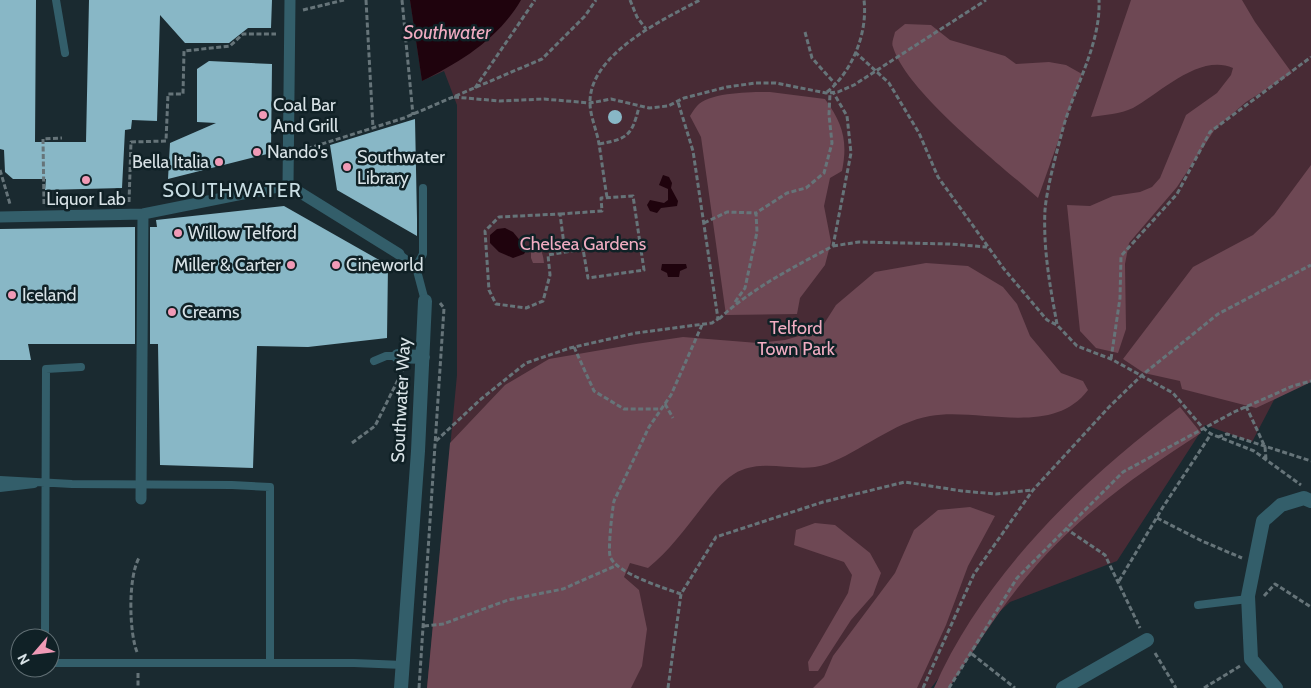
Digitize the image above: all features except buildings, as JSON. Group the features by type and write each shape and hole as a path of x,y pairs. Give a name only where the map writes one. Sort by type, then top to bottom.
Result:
{"street":[{"path":"288,185 290,0"},
{"path":"0,217 143,214 288,185 399,254"},
{"path":"141,499 143,214"},
{"name":"Southwater Way","path":"401,688 410,357 425,301"},
{"path":"1276,688 1251,659 1248,602 1254,563 1263,521 1281,505 1307,500"},
{"path":"1064,688 1147,640"}],"lane":[{"path":"56,0 65,53"},
{"path":"399,254 416,267 423,254 423,188"},
{"name":"Southwater Way","path":"416,267 425,301"},
{"path":"374,361 386,356 410,357"},
{"path":"45,628 46,369 81,367"},
{"path":"0,480 18,479 46,483"},
{"path":"0,488 46,483 140,483 270,487 270,663"},
{"path":"1198,605 1248,602"},
{"path":"60,663 403,665"}],"path":[{"path":"290,13 344,0"},
{"path":"366,0 373,128"},
{"path":"402,0 413,115"},
{"path":"475,88 536,0"},
{"path":"287,155 413,115 542,58 585,16 596,0"},
{"path":"630,0 637,17 646,29"},
{"path":"607,197 599,144 590,103 595,80 605,65 646,29 700,0"},
{"path":"704,223 727,212 756,213 787,193 806,188 824,173 832,143 829,115 830,92 850,68 863,24 864,0"},
{"path":"454,97 500,101 544,99 590,103 611,99 623,100 639,107 649,108 678,102 684,98 756,83 776,83 830,92 854,85 986,0"},
{"path":"1057,325 1048,277 1045,210 1062,131 1089,52 1099,13 1099,0"},
{"path":"805,32 812,58 836,84"},
{"path":"128,215 131,142 166,141 168,94 183,94 184,51 230,46 244,34 290,34"},
{"path":"855,52 888,83 919,133 938,178 957,201 988,248 1047,320 1057,325 1077,346 1111,359 1173,393 1203,428 1217,437 1254,451 1303,487 1307,500"},
{"path":"1111,359 1120,298 1121,256 1177,194 1210,132 1311,57"},
{"path":"830,92 847,116 851,153 833,246"},
{"path":"678,102 693,151 718,319"},
{"path":"599,144 620,140 634,129 639,107"},
{"path":"44,217 43,139 62,138"},
{"path":"0,170 13,217"},
{"path":"583,249 588,278 644,270 640,241 633,196 601,198 602,211 499,217 485,231 489,290 496,304 526,308 543,301 550,275 548,255 583,249 640,241"},
{"path":"732,307 745,288 757,232 756,213"},
{"path":"560,214 565,252"},
{"path":"436,441 481,399 526,364 574,347 636,333 712,324 732,307 778,276 833,246 859,242 950,244 988,248"},
{"path":"923,688 974,574 1033,490 1109,407 1141,376 1218,314 1311,265"},
{"path":"681,594 615,566 610,555 614,501 649,427 665,404 702,325"},
{"path":"574,347 594,391 624,409 662,409"},
{"path":"352,443 375,426 410,357"},
{"path":"419,688 440,374"},
{"path":"948,688 1017,578 1123,472 1246,406 1311,381"},
{"path":"665,404 673,418"},
{"path":"1246,406 1265,448 1266,460"},
{"path":"1119,581 1156,518 1211,434"},
{"path":"1217,437 1226,434 1265,448 1311,461"},
{"path":"668,688 681,594 716,536 823,502 905,482 996,494 1033,490"},
{"path":"1156,518 1202,541 1254,563"},
{"path":"1065,528 1104,555 1119,581 1147,640 1176,688"},
{"path":"138,688 139,655 132,634 134,566 139,558"},
{"path":"424,626 443,624 508,600 563,588 615,566"},
{"path":"1248,602 1260,601 1275,584 1311,607"},
{"path":"972,654 1015,688"},
{"path":"1204,688 1251,659"}],"green space":[{"name":"Telford Town Park","path":"410,0 1311,0 1311,361 1275,398 1252,442 1205,425 1117,561 1010,602 965,644 931,688 427,688 457,375 457,105 444,71 422,81"},
{"path":"1131,0 1242,0 1255,22 1292,73 1246,102 1215,129 1177,187 1129,243 1125,264 1126,329 1118,353 1096,348 1080,331 1067,205 1090,206 1113,196 1140,192 1152,187 1160,178 1186,115 1217,93 1231,75 1233,68 1220,65 1193,70 1133,108 1118,113 1091,117"},
{"path":"905,24 931,25 950,40 1005,56 1016,64 1049,62 1066,65 1082,74 1038,198 957,127 916,85 902,65 892,45 895,32"},
{"path":"770,92 825,99 840,125 844,142 842,171 830,178 824,206 831,242 825,265 800,298 797,314 726,315 701,137 690,116 703,101 721,95"},
{"path":"1311,165 1311,382 1256,408 1182,389 1180,381 1144,373 1123,359 1193,267 1253,235 1274,215"},
{"path":"535,244 541,250 544,263 533,263 531,248"},
{"path":"926,263 968,266 1003,287 1017,304 1030,336 1061,373 1083,381 1088,390 1073,405 1055,413 1035,417 1014,418 949,414 930,416 903,424 827,464 804,468 757,466 734,474 725,480 677,539 648,568 630,563 624,577 639,590 647,629 642,666 631,688 427,688 450,443 505,385 549,359 683,337 758,343 785,340 820,330 836,305 875,272"},
{"path":"1180,407 1201,433 1157,462 1114,494 1053,547 1012,595 949,688 934,688 955,647 979,607 1039,532 1072,498 1108,466"},
{"path":"970,507 995,516 968,566 946,625 917,688 813,688 824,677 833,656 895,573 914,530 938,510"},
{"path":"815,523 835,525 870,553 881,573 873,595 851,620 818,671 809,671 808,662 848,593 852,575 844,562 794,545 796,530"}],"water":[{"name":"Southwater","path":"410,0 521,0 502,26 478,48 451,66 422,81"},
{"path":"663,175 669,177 672,183 671,188 678,201 677,206 661,208 657,213 650,211 647,205 650,200 664,203 668,200 668,189 659,185"},
{"path":"505,228 513,232 527,249 524,254 513,258 499,252 490,243 490,235 497,229"},
{"path":"662,264 686,264 687,268 680,271 679,277 668,277 667,273 661,270"}],"place":[{"name":"Coal Bar And Grill","path":"263,115"},
{"name":"Nando's","path":"257,152"},
{"name":"Bella Italia","path":"219,162"},
{"name":"Southwater Library","path":"347,167"},
{"name":"Liquor Lab","path":"86,180"},
{"name":"Willow Telford","path":"178,233"},
{"name":"Miller & Carter","path":"291,265"},
{"name":"Cineworld","path":"336,265"},
{"name":"Iceland","path":"12,295"},
{"name":"Creams","path":"172,312"}],"district":[{"name":"SOUTHWATER","path":"232,190"}],"park label":[{"name":"Chelsea Gardens","path":"583,244"}]}
